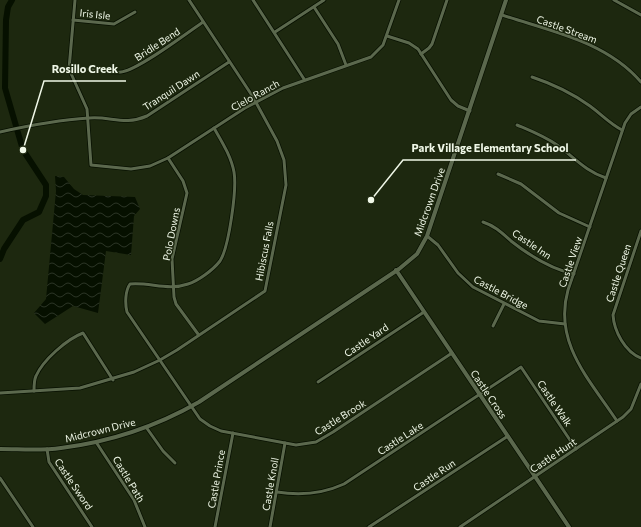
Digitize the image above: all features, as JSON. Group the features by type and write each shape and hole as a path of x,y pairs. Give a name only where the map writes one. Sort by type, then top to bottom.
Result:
{"street":[{"path":"75,0 69,69 85,103 88,118"},
{"name":"Hibiscus Falls","path":"0,393 80,388 114,380 160,360 265,291 285,192 284,160 279,145 256,102 188,0"},
{"path":"253,0 304,79"},
{"path":"275,32 324,0"},
{"name":"Cielo Ranch","path":"88,118 91,165 118,169 136,169 150,166 168,158 256,102 304,79 375,54 383,45 387,36 399,0"},
{"path":"421,54 432,44 446,0"},
{"name":"Midcrown Drive","path":"0,449 47,448 96,442 146,427 177,414 202,399 396,270 417,254 427,236 506,0"},
{"path":"614,0 641,15"},
{"path":"314,7 338,44 346,65"},
{"name":"Iris Isle","path":"73,20 114,24 135,12"},
{"name":"Castle Stream","path":"502,14 596,47 614,58 641,82"},
{"name":"Bridle Bend","path":"69,69 80,68 114,73 127,71 203,22"},
{"path":"387,36 412,44 421,54 451,100 458,106 470,111"},
{"name":"Tranquil Dawn","path":"0,132 34,124 88,118 124,122 136,121 147,116 229,62"},
{"path":"532,77 569,92 591,107 613,126 622,130"},
{"name":"Castle View","path":"617,421 574,356 568,341 565,324 565,305 622,130 628,117 641,107"},
{"path":"517,125 543,136 587,170 606,178"},
{"path":"173,287 188,284 213,268 219,262 225,246 235,194 235,182 230,158 214,128"},
{"name":"Polo Downs","path":"168,158 183,181 187,193 172,259 173,287 176,304 198,334"},
{"path":"498,174 521,184 558,213 590,227"},
{"name":"Castle Inn","path":"483,222 498,228 532,256 551,266 574,274"},
{"name":"Castle Queen","path":"641,231 613,315 615,329 621,340 633,354 641,358"},
{"name":"Castle Bridge","path":"427,236 438,244 458,273 468,284 539,321 565,324"},
{"name":"Castle Cross","path":"396,270 569,527"},
{"name":"Castle Brook","path":"173,287 165,288 130,284 125,304 127,312 200,419 210,426 232,433 286,443 305,444 320,440 452,353"},
{"path":"493,326 504,304"},
{"name":"Castle Yard","path":"318,382 424,312"},
{"path":"34,392 35,377 40,370 58,350 83,333 114,380"},
{"name":"Castle Lake","path":"277,492 291,494 314,494 344,484 521,367"},
{"name":"Castle Walk","path":"521,367 576,449"},
{"name":"Castle Hunt","path":"460,527 617,421 631,409 641,384"},
{"path":"146,427 163,451 176,463"},
{"name":"Castle Prince","path":"215,527 232,433"},
{"name":"Castle Run","path":"369,527 508,436"},
{"name":"Castle Path","path":"96,442 134,500 145,527"},
{"name":"Castle Knoll","path":"270,527 286,443"},
{"name":"Castle Sword","path":"47,448 49,462 92,527"},
{"path":"0,478 33,527"}],"water":[{"path":"55,176 64,177 74,189 83,195 135,197 140,209 134,216 131,255 106,251 98,313 73,306 45,324 34,313 46,299 56,191"}],"waterway":[{"path":"0,259 4,249 23,220 39,212 46,196 46,185 23,150 5,88 6,20 8,7 12,0"}],"place":[{"name":"Rosillo Creek","path":"23,150"},
{"name":"Park Village Elementary School","path":"371,200"}]}
